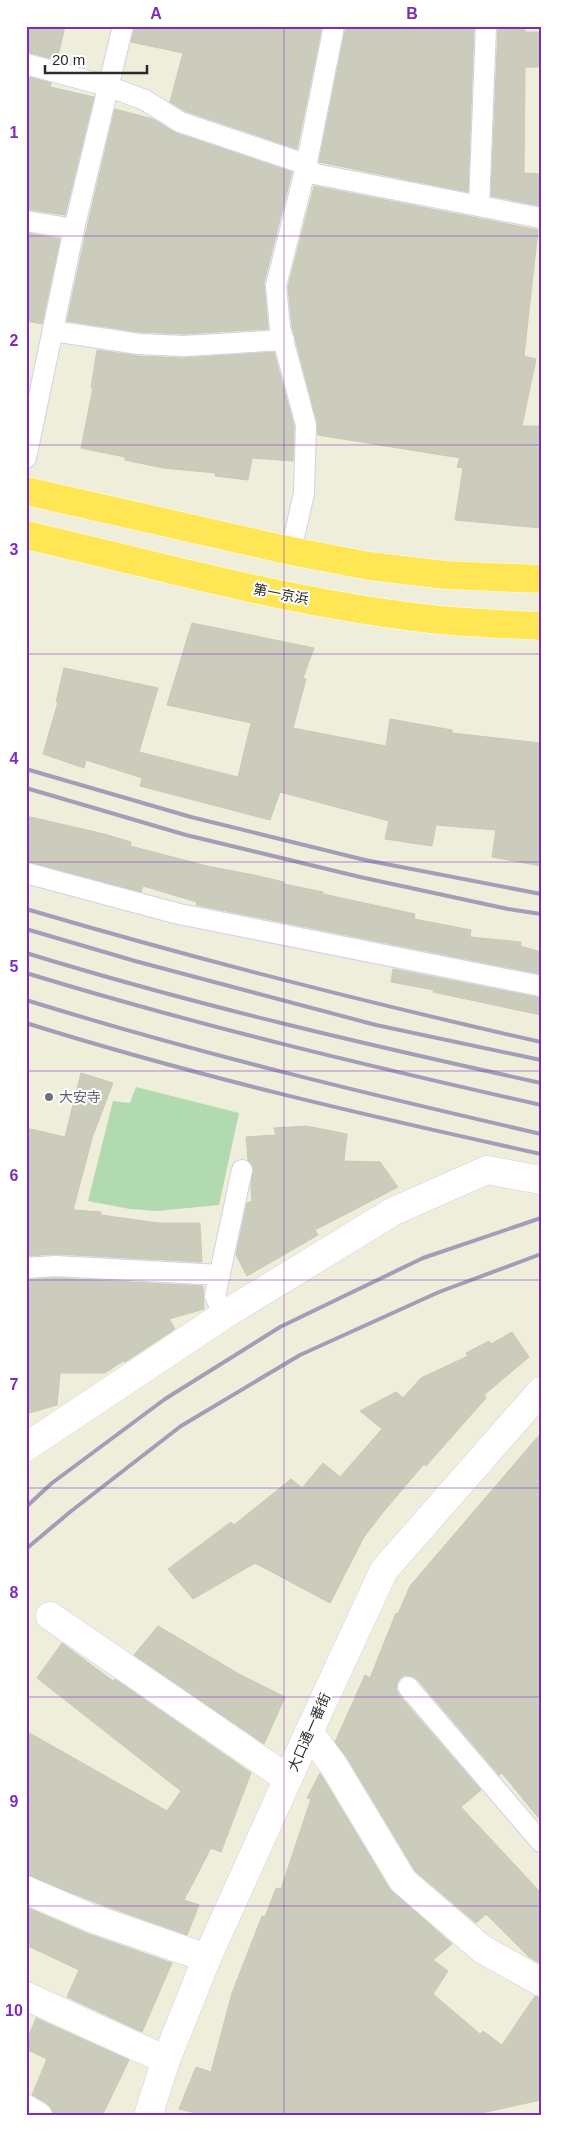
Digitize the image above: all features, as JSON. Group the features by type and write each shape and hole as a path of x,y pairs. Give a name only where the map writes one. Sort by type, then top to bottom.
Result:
{"highway":[{"path":"26,490 291,551 369,566 444,575 541,579"},
{"name":"第一京浜","path":"26,535 244,586 329,603 432,619 541,626"}],"street":[{"path":"26,1447 224,1315 394,1211 486,1170 541,1180"},
{"name":"大口通一番街","path":"148,2116 166,2060 207,1958 384,1570 541,1391"},
{"path":"50,1616 288,1779"},
{"path":"309,1732 334,1766 403,1881 482,1949 541,1982"},
{"path":"26,1890 91,1918 207,1958"},
{"path":"26,1996 166,2060"},
{"path":"26,2109 38,2116"}],"lane":[{"path":"26,458 74,229 123,26"},
{"path":"291,551 304,493 306,425 280,328 276,286 306,167 334,26"},
{"path":"478,206 486,26"},
{"path":"26,64 107,86 145,100 180,122 302,163 315,174 541,218"},
{"path":"26,222 74,229"},
{"path":"53,331 139,344 184,346 284,340"},
{"path":"26,873 180,914 541,986"},
{"path":"224,1315 215,1296 242,1170"},
{"path":"26,1268 55,1266 220,1275"},
{"path":"408,1687 541,1842"}],"green space":[{"path":"136,1087 239,1113 219,1205 157,1211 130,1209 88,1201 113,1101 130,1103"}],"building":[{"path":"26,26 65,26 57,60 26,52"},
{"path":"135,26 322,26 297,149 185,111 170,102 183,53 131,42"},
{"path":"346,26 474,26 468,192 319,162"},
{"path":"498,26 525,26 525,32 541,32 541,67 525,67 524,173 541,174 541,206 491,196"},
{"path":"26,76 51,83 50,87 94,97 65,215 26,209"},
{"path":"115,109 153,119 176,133 292,172 264,283 268,329 184,334 140,332 67,321"},
{"path":"314,186 538,230 524,356 536,359 522,426 541,426 541,528 455,520 463,468 457,467 460,458 318,435 317,422 292,326 288,287"},
{"path":"26,233 60,239 42,324 26,321"},
{"path":"97,350 138,356 183,358 274,352 294,426 293,461 252,458 248,480 215,476 216,473 163,468 125,460 125,457 81,448 93,388 91,388"},
{"path":"192,623 314,648 303,678 306,679 293,728 386,746 390,719 452,730 452,733 541,743 541,866 492,857 496,830 436,825 432,846 385,839 389,821 280,792 270,820 140,786 142,778 86,760 84,768 43,754 58,702 56,702 64,668 158,688 139,752 238,777 251,723 167,705"},
{"path":"26,816 104,834 131,842 130,846 207,866 254,875 284,882 284,884 323,892 323,894 415,914 414,919 471,930 470,937 521,942 520,946 541,952 541,974 196,905 197,902 143,886 141,892 26,861"},
{"path":"393,969 541,998 541,1015 391,982"},
{"path":"81,1073 113,1083 93,1135 73,1210 101,1212 101,1215 158,1223 200,1223 202,1262 56,1254 26,1256 26,1128 65,1137"},
{"path":"306,1126 347,1134 344,1161 380,1162 398,1187 315,1230 318,1235 247,1276 236,1255 247,1203 252,1201 253,1167 248,1160 246,1137 276,1135 274,1128"},
{"path":"55,1278 203,1286 204,1309 169,1319 175,1329 105,1373 60,1373 57,1405 26,1414 26,1280"},
{"path":"512,1332 529,1357 484,1395 486,1398 426,1466 424,1464 384,1511 364,1537 330,1603 255,1563 193,1599 168,1569 231,1522 234,1525 291,1479 302,1488 323,1463 340,1477 382,1429 360,1411 396,1392 403,1398 421,1378 468,1356 466,1353 489,1341 491,1344"},
{"path":"541,1433 541,1821 502,1773 499,1775 417,1679 405,1675 400,1678 396,1689 399,1695 481,1790 461,1807 541,1893 541,1964 529,1957 486,1914 476,1923 415,1871 347,1758 335,1742 365,1675 370,1678 396,1613 398,1614 410,1586"},
{"path":"158,1626 239,1674 285,1697 264,1744 134,1655"},
{"path":"62,1643 113,1681 115,1679 251,1773 221,1852 211,1848 184,1900 199,1905 187,1935 26,1875 26,1731 167,1811 181,1791 37,1678"},
{"path":"320,1773 390,1889 452,1944 433,1960 448,1971 433,1994 480,2034 483,2031 502,2045 535,1996 541,1998 541,2100 468,2116 208,2116 179,2109 196,2067 211,2072 232,1993 262,1916 265,1917 276,1888 281,1889 311,1799 307,1798"},
{"path":"26,1907 86,1933 172,1963 142,2032 67,1997 79,1970 26,1945"},
{"path":"36,2018 129,2060 102,2116 57,2116 53,2114 51,2108 46,2103 32,2095 47,2059 26,2049 26,2043"}],"railway":[{"path":"26,769 191,817 365,860 541,894"},
{"path":"26,788 186,835 360,877 508,909 541,914"},
{"path":"26,909 282,980 541,1042"},
{"path":"26,929 135,961 376,1025 541,1060"},
{"path":"26,953 218,1007 411,1054 541,1083"},
{"path":"26,973 282,1044 541,1105"},
{"path":"26,1000 218,1055 541,1134"},
{"path":"26,1023 218,1078 411,1125 541,1154"},
{"path":"26,1507 52,1483 165,1399 280,1327 423,1258 541,1218"},
{"path":"26,1549 70,1512 181,1426 300,1355 439,1292 541,1254"}],"place":[{"name":"大安寺","path":"49,1097"}]}
